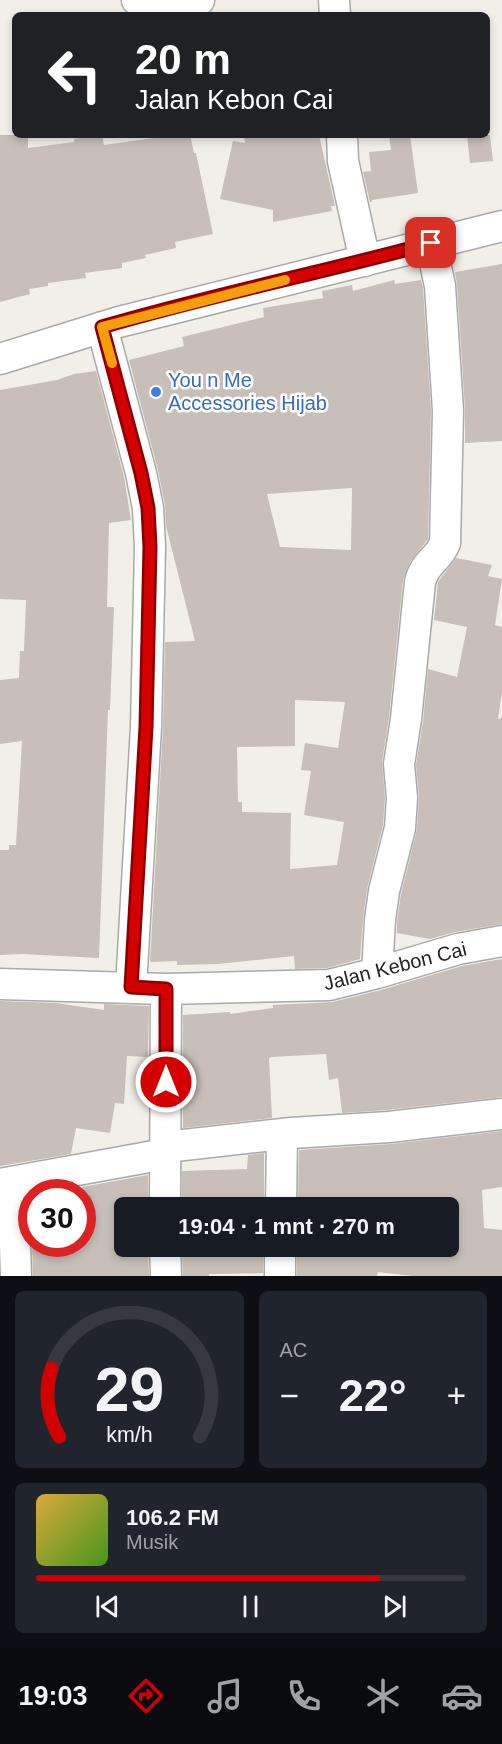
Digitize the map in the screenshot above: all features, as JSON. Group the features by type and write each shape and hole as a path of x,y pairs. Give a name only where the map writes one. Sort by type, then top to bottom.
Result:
{"street":[{"path":"137,0 193,4 199,1"},
{"path":"342,138 343,160 365,261"},
{"path":"0,360 102,327 502,226"},
{"path":"377,973 384,891 400,828 402,798 399,764 420,582 424,569 442,550 445,543 448,411 440,286 431,243"},
{"path":"102,327 141,473 148,508 150,547 146,727 131,987"},
{"name":"Jalan Kebon Cai","path":"0,984 166,989 329,985 458,949 502,941"},
{"path":"165,1197 166,989"},
{"path":"16,1276 7,1183 166,1150 282,1134 389,1127 502,1114"},
{"path":"281,1197 282,1134"},
{"path":"165,1257 166,1276"},
{"path":"280,1257 280,1276"}],"building":[{"path":"0,135 28,138 28,148 74,142 74,139 81,138 103,138 104,145 154,138 191,138 213,234 175,242 176,248 122,263 122,268 85,273 86,278 48,283 48,286 29,289 30,294 0,302"},
{"path":"490,135 493,161 470,163 467,138 490,138"},
{"path":"244,138 320,138 335,206 331,206 332,211 273,222 273,210 220,199 233,141 245,143"},
{"path":"389,138 410,138 418,193 370,202 363,172 371,171 369,152 391,150"},
{"path":"502,264 502,441 465,443 465,410 455,272"},
{"path":"394,280 395,284 421,280 431,411 428,539 410,562 403,580 382,762 385,798 383,825 367,889 360,959 327,968 295,969 294,956 218,964 177,965 177,961 150,962 163,728 165,642 195,641 166,526 165,505 158,470 129,360 184,346 182,337 264,317 263,308 323,298 322,291 352,285 353,291","holes":["352,488 351,550 280,547 267,494","295,700 345,702 338,748 305,743 301,770 311,771 304,815 344,822 337,865 290,869 291,813 242,812 242,802 238,802 237,747 295,746"]},
{"path":"96,371 124,477 131,520 109,523 107,607 114,607 99,958 0,955 0,850 9,850 9,845 16,845 22,741 0,744 0,680 19,678 20,651 24,651 26,600 0,599 0,390"},
{"path":"456,558 492,565 488,576 502,579 495,625 502,627 502,692 498,719 502,718 502,924 430,939 397,933 397,922 401,894 417,829 419,796 416,765 428,669 457,677 467,627 434,620 438,582"},
{"path":"502,959 502,1097 342,1113 338,1078 329,1080 326,1054 272,1057 269,1058 272,1118 183,1128 183,1015 230,1012 230,1014 273,1008 273,1005 333,1002 462,966"},
{"path":"0,1001 56,1003 104,1010 104,1004 149,1006 148,1057 127,1056 124,1104 115,1103 110,1133 76,1128 71,1154 0,1166"},
{"path":"502,1131 502,1187 482,1190 484,1228 502,1230 502,1276 413,1276 378,1272 377,1276 297,1276 297,1257 459,1257 459,1197 298,1197 299,1150 391,1144"},
{"path":"264,1153 264,1197 182,1197 182,1171 247,1169 248,1155"},
{"path":"148,1175 148,1197 114,1197 114,1257 148,1257 149,1276 33,1276 32,1257 96,1257 96,1184"},
{"path":"182,1257 263,1257 263,1273 183,1276"}],"slow traffic":[{"path":"112,363 102,327 285,280"}],"place":[{"name":"You n Me Accessories Hijab","path":"156,392"}],"route":[{"path":"166,1082 166,989 131,987 146,727 150,547 148,508 141,473 102,327 431,243"}]}
